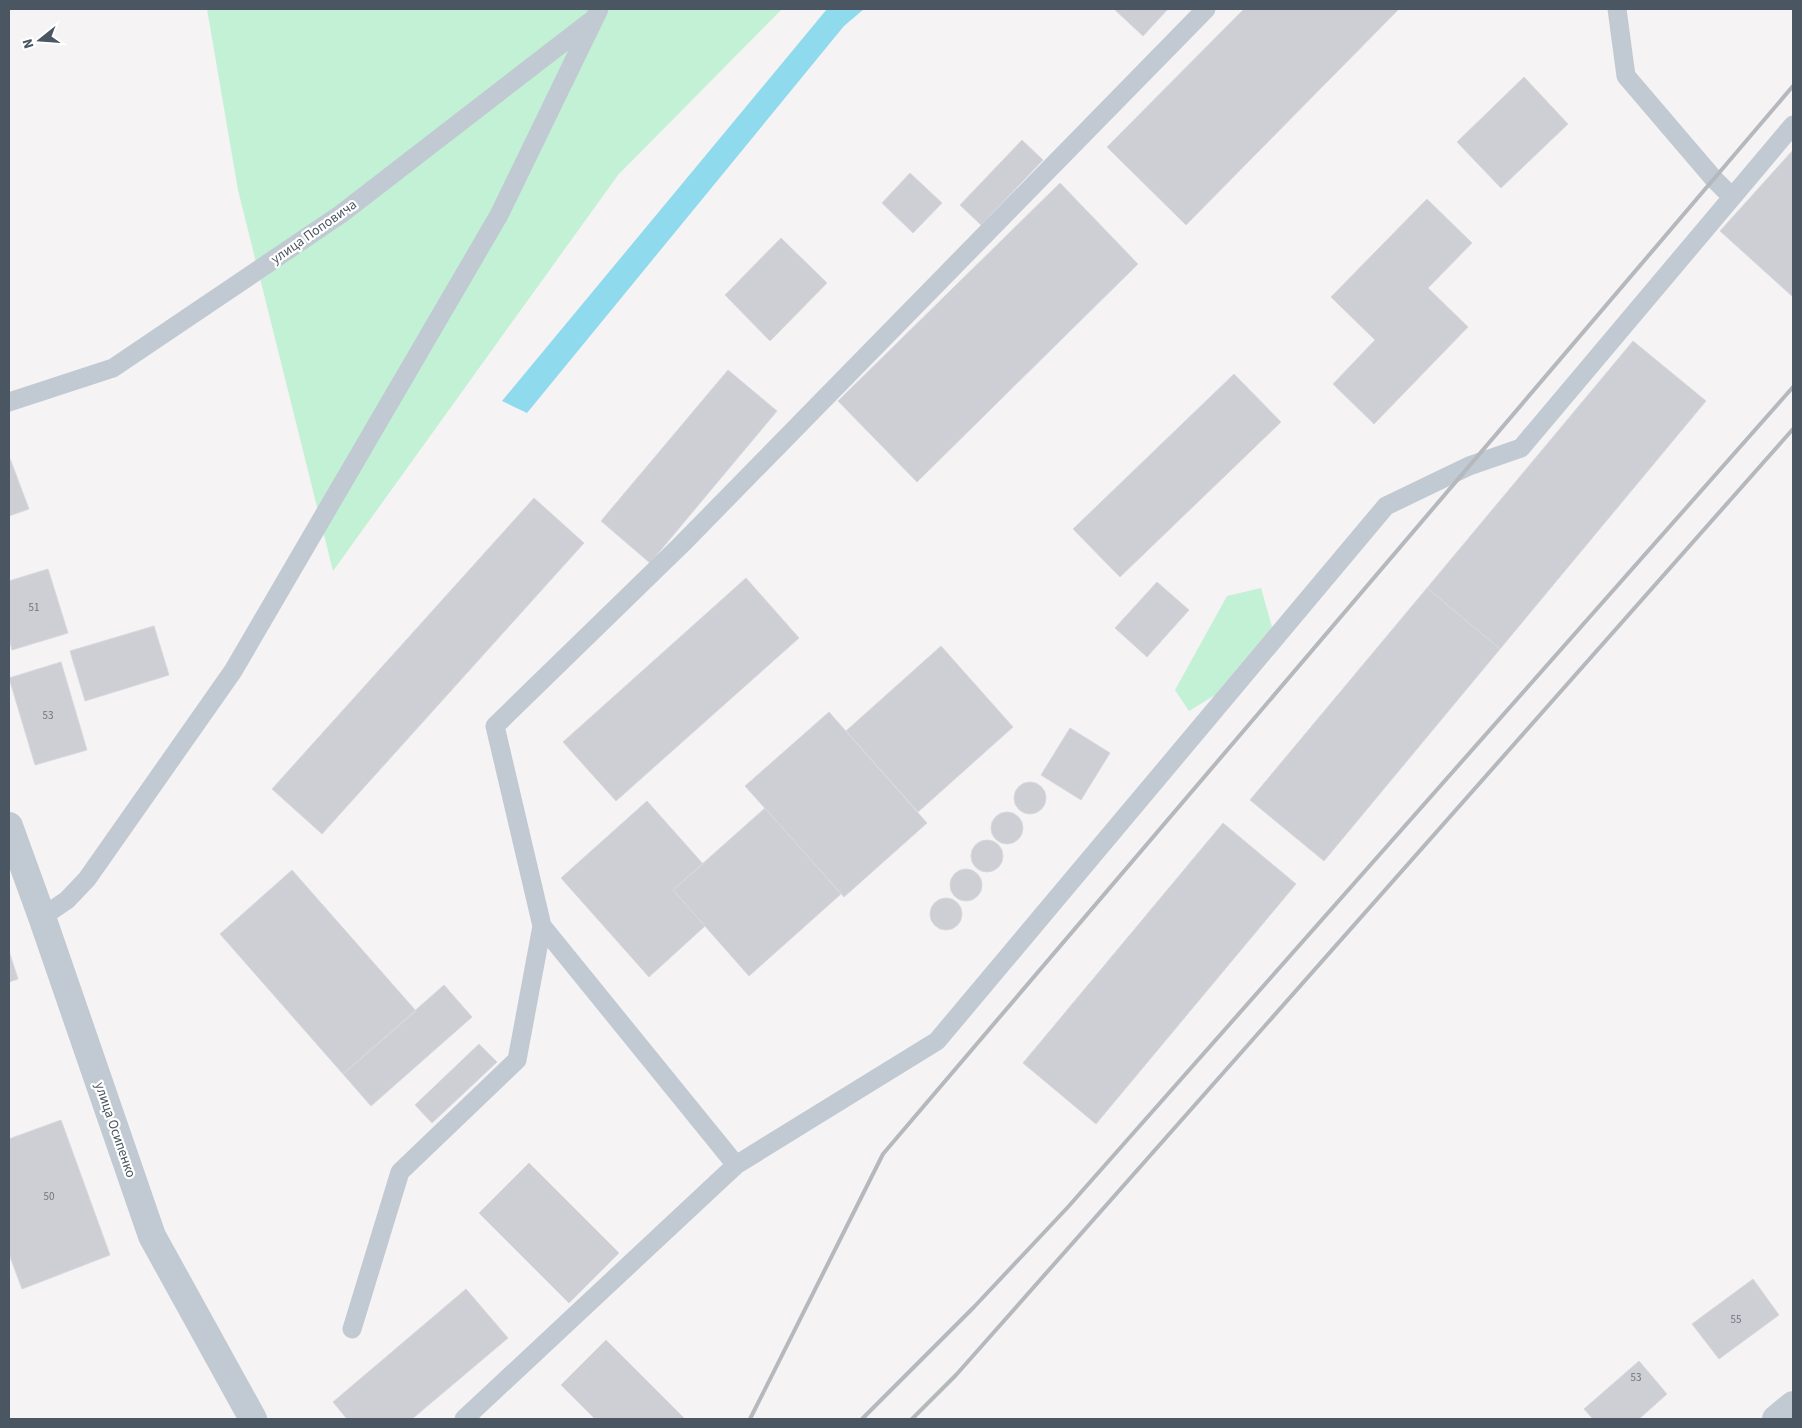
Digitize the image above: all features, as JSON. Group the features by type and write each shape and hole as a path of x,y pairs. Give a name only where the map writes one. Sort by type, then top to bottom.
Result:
{"street":[{"name":"улица Осипенко","path":"9,826 17,878 42,917 152,1236 253,1419"},
{"path":"1776,1419 1793,1405"}],"lane":[{"path":"352,1329 400,1172 516,1060 542,926 495,726 682,544 1206,9"},
{"path":"1617,9 1626,76 1732,198"},
{"path":"42,917 67,900 86,879 233,671 499,215 597,14"},
{"name":"улица Поповича","path":"9,402 113,368 341,214 597,14"},
{"path":"464,1419 736,1165 937,1041 1386,506 1469,466 1521,448 1793,125"},
{"path":"542,926 736,1165"}],"green space":[{"path":"207,9 782,9 618,175 333,571 238,190"},
{"path":"1261,588 1272,627 1215,695 1189,711 1175,690 1227,596"}],"water":[{"path":"827,9 864,9 844,26 527,413 502,401"}],"building":[{"path":"1114,9 1168,9 1143,36"},
{"path":"1244,9 1399,9 1186,225 1107,147"},
{"path":"1524,77 1568,124 1501,188 1457,142"},
{"path":"1022,140 1043,160 981,225 960,205"},
{"path":"1793,150 1793,297 1720,231"},
{"path":"910,173 942,203 913,233 882,203"},
{"path":"1060,183 1138,264 917,482 838,401"},
{"path":"1427,199 1472,243 1428,288 1468,327 1374,424 1333,384 1375,340 1331,297"},
{"path":"781,238 827,283 770,341 725,295"},
{"path":"1633,341 1706,401 1500,649 1427,588"},
{"path":"728,370 777,411 650,563 601,521"},
{"path":"1234,374 1281,422 1120,577 1073,529"},
{"path":"9,456 29,509 9,516"},
{"path":"534,498 584,543 322,834 272,789"},
{"path":"48,569 68,633 12,650 9,638 9,581"},
{"path":"746,578 799,638 616,801 563,742"},
{"path":"1157,582 1189,610 1147,657 1115,628"},
{"path":"1427,588 1500,649 1324,861 1250,800"},
{"path":"154,626 169,675 85,701 70,651"},
{"path":"941,646 1013,727 918,812 846,731"},
{"path":"61,662 87,750 35,765 9,678"},
{"path":"829,712 927,823 844,897 745,786"},
{"path":"1070,728 1110,753 1081,800 1041,775"},
{"path":"1030,782 1036,783 1041,787 1045,792 1045,804 1041,809 1036,813 1030,814 1024,813 1019,809 1015,804 1014,798 1015,792 1019,787 1024,783"},
{"path":"647,801 703,864 673,890 705,926 649,977 561,878"},
{"path":"765,808 841,894 749,976 673,890"},
{"path":"1007,812 1013,813 1018,817 1022,822 1022,834 1018,839 1013,843 1007,844 1001,843 996,839 992,834 991,828 992,822 996,817 1001,813"},
{"path":"1223,823 1296,884 1096,1124 1023,1063"},
{"path":"987,840 993,841 998,845 1002,850 1002,862 998,867 993,871 987,872 981,871 976,867 972,862 971,856 972,850 976,845 981,841"},
{"path":"966,869 972,870 977,874 981,879 981,891 977,896 972,900 966,901 960,900 955,896 951,891 950,885 951,879 955,874 960,870"},
{"path":"292,870 416,1011 343,1074 220,934"},
{"path":"946,898 952,899 957,903 961,908 961,920 957,925 952,929 946,930 940,929 935,925 931,920 930,914 931,908 935,903 940,899"},
{"path":"9,951 18,979 9,982"},
{"path":"444,985 472,1017 371,1106 343,1074"},
{"path":"479,1044 497,1062 432,1123 415,1105"},
{"path":"61,1120 110,1255 22,1289 9,1254 9,1139"},
{"path":"529,1163 619,1253 569,1303 479,1213"},
{"path":"1753,1279 1779,1315 1719,1359 1692,1324"},
{"path":"466,1289 508,1338 412,1419 347,1419 333,1402"},
{"path":"606,1340 685,1419 595,1419 561,1385"},
{"path":"1639,1361 1667,1394 1639,1419 1593,1419 1584,1409"}],"railway":[{"path":"750,1419 883,1154 1793,86"},
{"path":"862,1419 974,1307 1068,1207 1793,387"},
{"path":"912,1419 956,1375 1793,429"}]}
